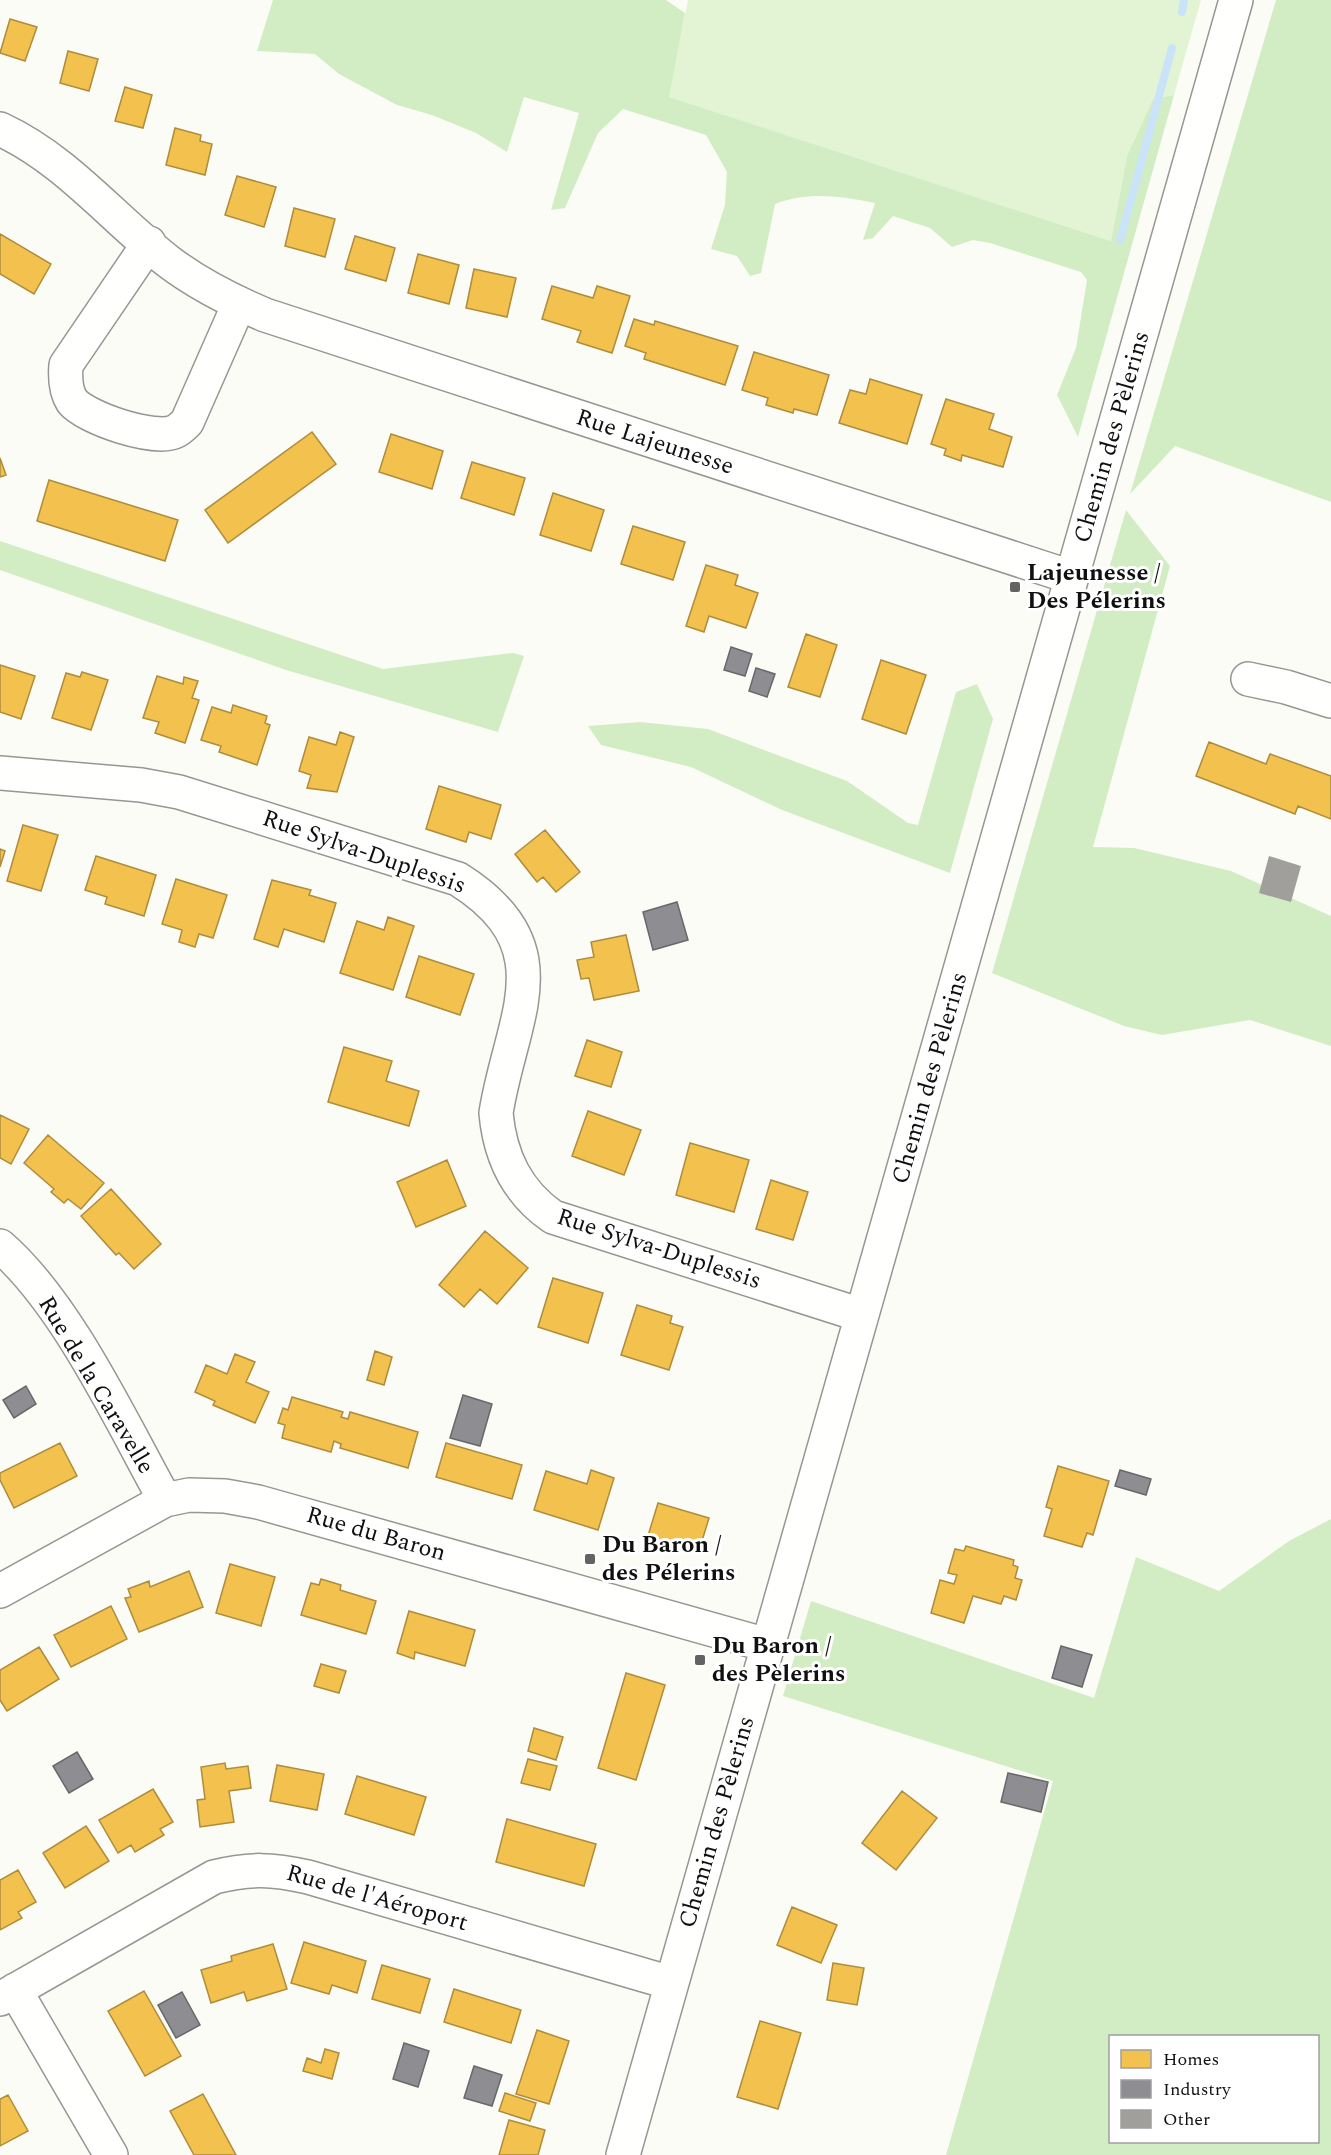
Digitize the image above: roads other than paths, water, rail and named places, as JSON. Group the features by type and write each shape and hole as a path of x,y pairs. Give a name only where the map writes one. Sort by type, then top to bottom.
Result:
{"street":[{"name":"Chemin des Pèlerins","path":"623,2155 1236,0"},
{"name":"Rue Lajeunesse","path":"0,129 86,186 169,262 239,304 277,319 1071,577"},
{"path":"149,243 66,365 65,382 71,399 81,410 134,430 159,434 175,432 187,422 239,304"},
{"path":"1248,679 1286,687 1331,701"},
{"name":"Rue Sylva-Duplessis","path":"0,773 141,785 179,792 458,879 497,910 511,929 521,957 525,991 496,1113 498,1134 513,1176 534,1204 553,1217 861,1315"},
{"name":"Rue de la Caravelle","path":"0,1246 15,1259 51,1303 80,1348 165,1500"},
{"name":"Rue du Baron","path":"0,1591 165,1500 189,1495 225,1496 258,1502 767,1645"},
{"name":"Rue de l'Aéroport","path":"8,1995 214,1877 241,1870 273,1869 308,1877 671,1983"},
{"path":"8,1995 111,2155"}],"waterway":[{"path":"1182,12 1184,0"},
{"path":"1120,240 1172,48"}],"place":[{"name":"Lajeunesse / Des Pélerins","path":"1015,587"},
{"name":"Du Baron / des Pélerins","path":"590,1559"},
{"name":"Du Baron / des Pèlerins","path":"700,1660"}]}
